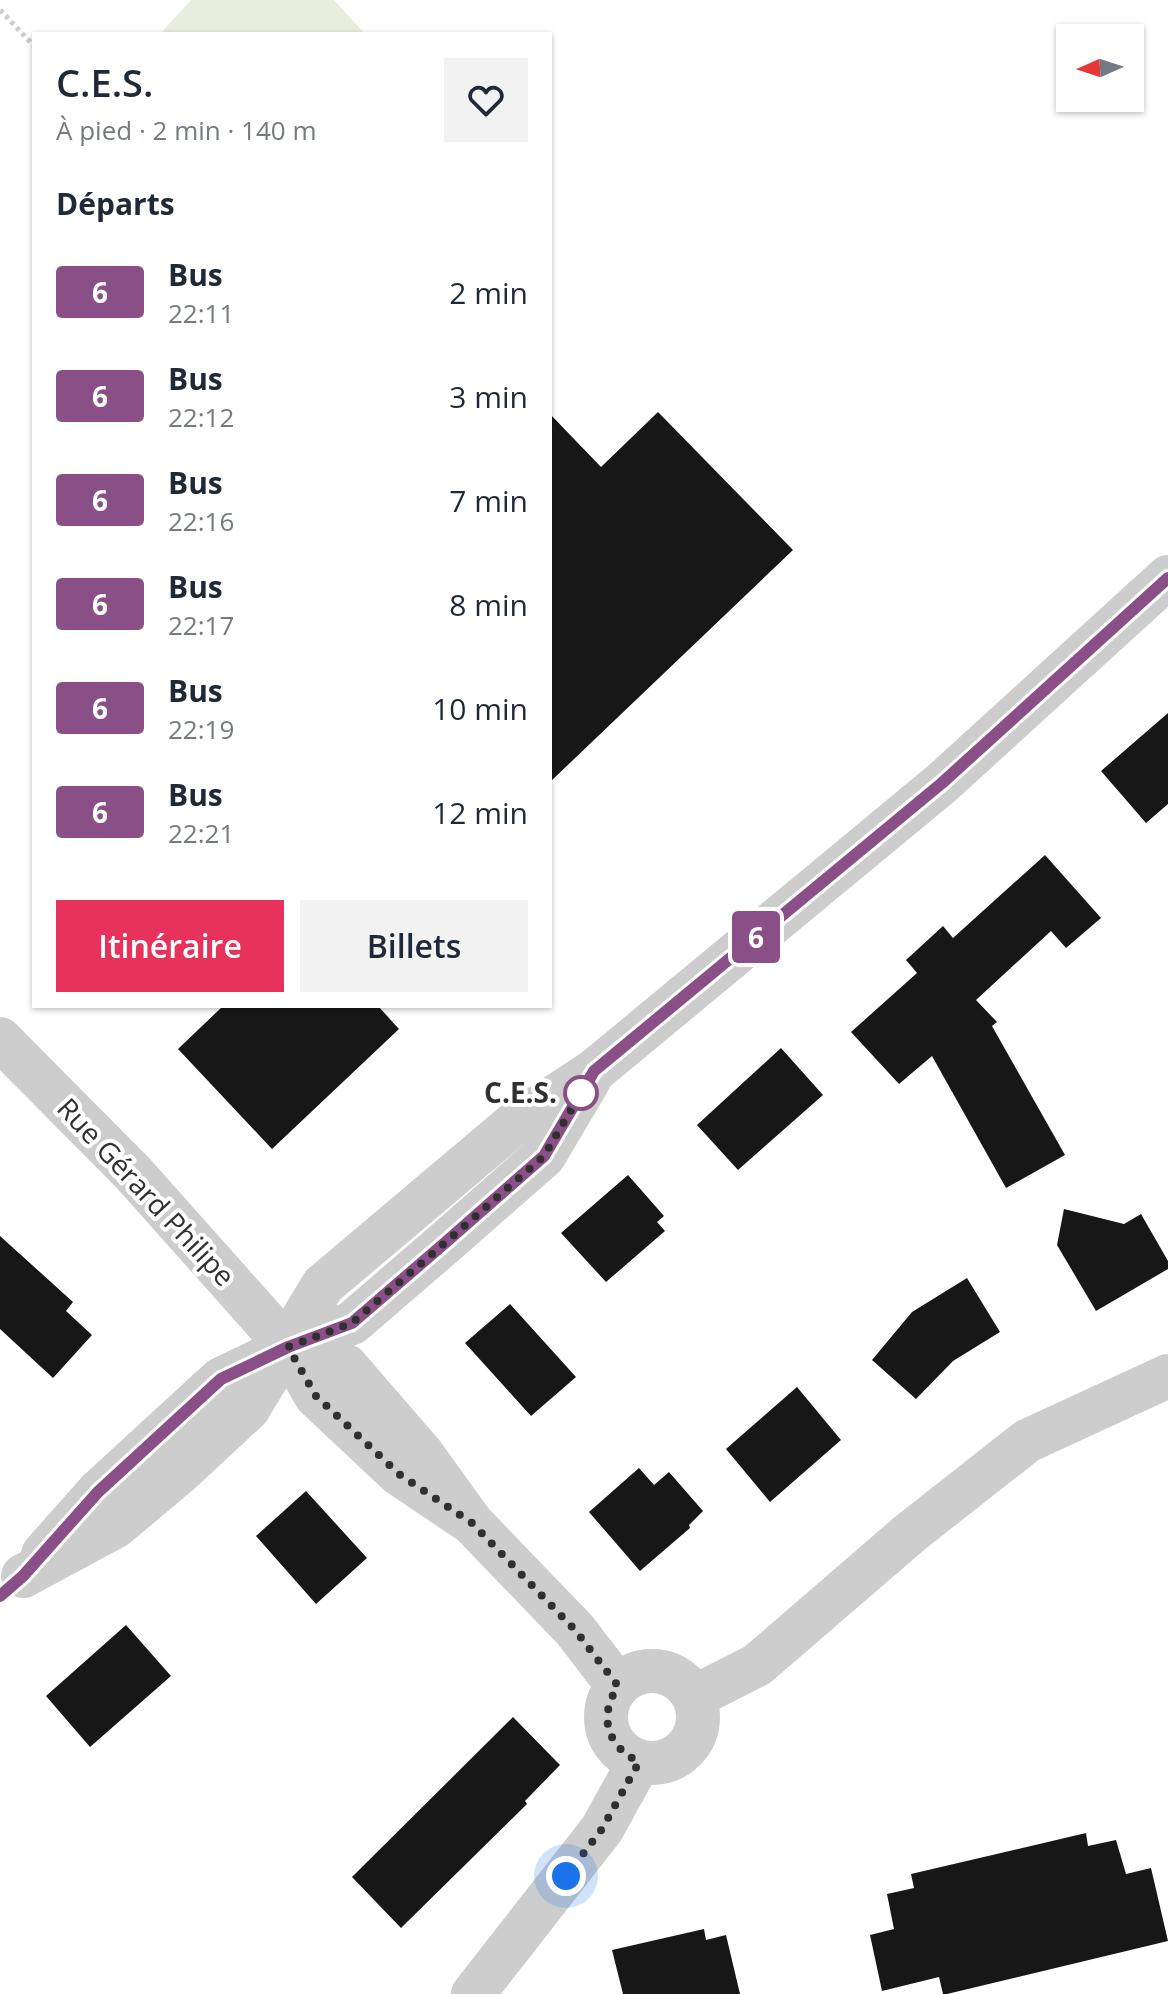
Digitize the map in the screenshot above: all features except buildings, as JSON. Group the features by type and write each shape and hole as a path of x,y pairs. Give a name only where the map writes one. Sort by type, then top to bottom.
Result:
{"street":[{"path":"11,1586 98,1492 221,1379 288,1347 352,1323 544,1156 594,1071 942,783 1168,577"},
{"name":"Rue Gérard Philipe","path":"0,1039 133,1173 288,1347"},
{"path":"288,1347 346,1366 423,1455 472,1523 575,1630 618,1686"},
{"path":"694,1697 757,1665 910,1533 1027,1441 1168,1376"},
{"path":"644,1671 674,1675 694,1697 699,1712 692,1741 682,1753 669,1760 639,1762 614,1744 606,1715 609,1699 629,1676 644,1671"},
{"path":"473,1994 602,1829 639,1762"}],"path":[{"path":"0,10 32,44"}],"shaded area":[{"path":"191,0 334,0 363,32 162,32"}],"bus line":[{"name":"6","path":"0,1596 23,1576 98,1492 221,1379 288,1347 352,1323 446,1242 544,1156 594,1071 942,783 1168,578"}],"place":[{"name":"C.E.S.","path":"581,1093"}],"route":[{"path":"566,1876 602,1829 639,1762 614,1744 608,1730 606,1715 609,1699 618,1686 575,1630 472,1523 399,1474 316,1396 288,1347 352,1323 446,1242 544,1156 581,1093"}]}
